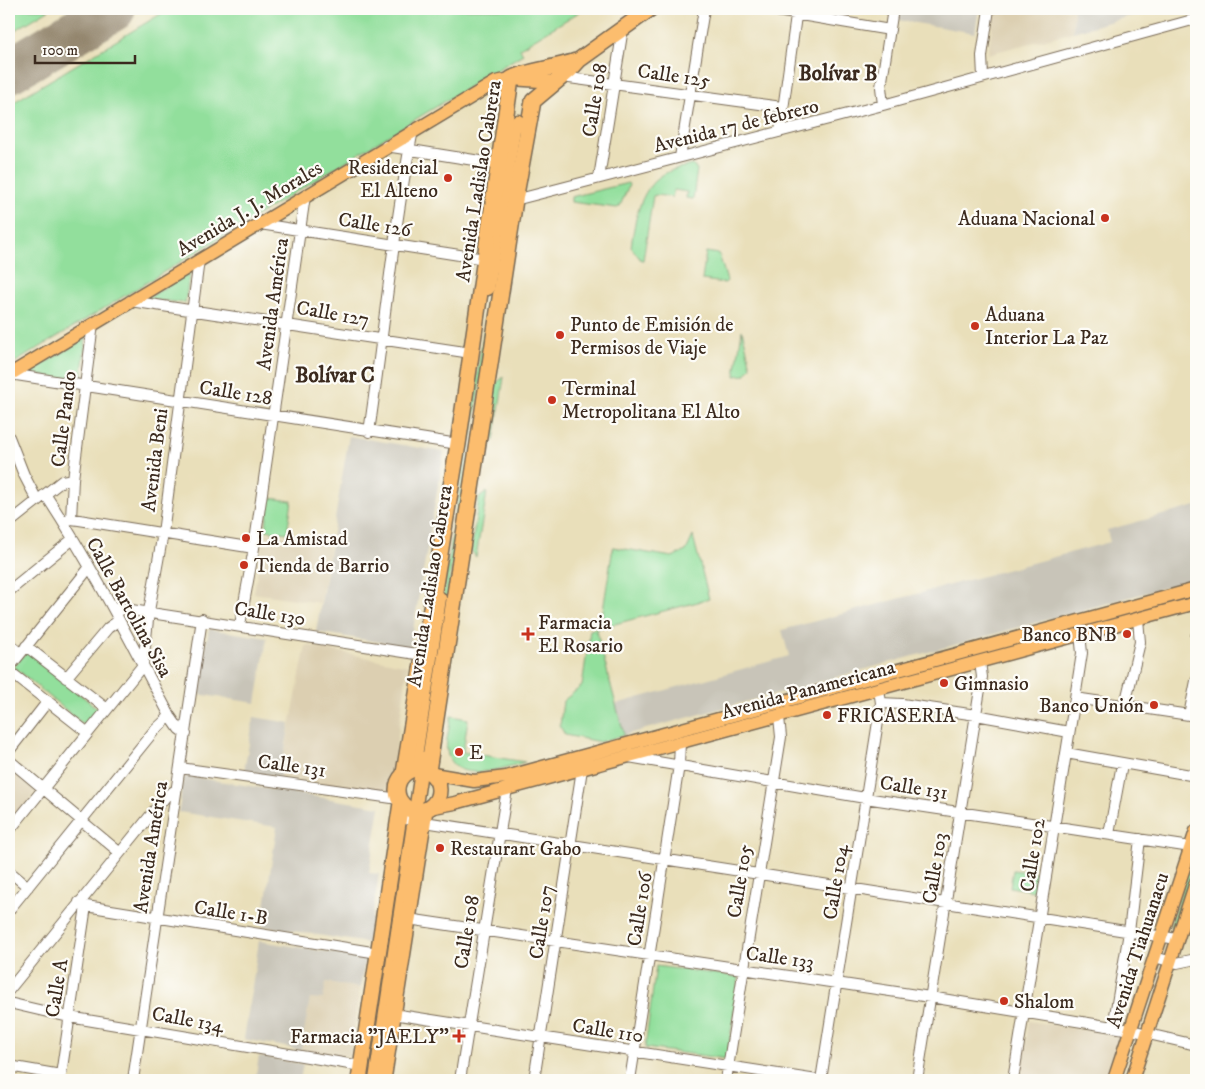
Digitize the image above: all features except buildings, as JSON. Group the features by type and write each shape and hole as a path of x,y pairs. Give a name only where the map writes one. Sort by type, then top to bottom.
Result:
{"highway":[{"name":"Avenida Ladislao Cabrera","path":"420,771 533,101 579,60 650,9"},
{"name":"Avenida Ladislao Cabrera","path":"420,771 423,655 458,444 511,79 515,75 541,72 579,60"},
{"path":"486,254 496,234 492,214"},
{"path":"420,771 439,785 439,794 436,802 412,812 397,788 420,771"},
{"name":"Avenida Ladislao Cabrera","path":"383,1080 408,919 412,812"},
{"name":"Avenida Ladislao Cabrera","path":"363,1076 378,953 412,812"}],"main road":[{"path":"511,79 558,80"},
{"name":"Avenida J. J. Morales","path":"9,375 413,130 496,82 511,79"},
{"name":"Avenida Ladislao Cabrera","path":"420,771 496,234 518,124 533,101"},
{"name":"Avenida Ladislao Cabrera","path":"363,1076 420,771 518,124"},
{"name":"Avenida Panamericana","path":"420,771 474,781 492,780 598,758 1196,590"},
{"name":"Avenida Panamericana","path":"412,812 582,769 598,758 626,756 779,717 1196,603"},
{"name":"Avenida Ladislao Cabrera","path":"376,1080 412,812"},
{"name":"Avenida Tiahuanacu","path":"1114,1080 1161,936 1194,848 1196,831"},
{"name":"Avenida Tiahuanacu","path":"1132,1080 1196,882"}],"street":[{"path":"680,157 704,9"},
{"path":"765,9 796,11 890,30"},
{"path":"884,105 881,87 894,9"},
{"path":"983,77 982,56 989,9"},
{"path":"780,131 796,11"},
{"name":"Avenida 17 de febrero","path":"515,200 884,105 1196,19"},
{"name":"Calle 108","path":"598,178 623,28"},
{"name":"Calle 125","path":"558,80 614,84 782,107"},
{"path":"369,432 383,340 393,245 413,130"},
{"path":"386,146 499,164"},
{"name":"Avenida América","path":"240,626 254,548 305,196"},
{"name":"Calle 126","path":"260,224 393,245 486,254"},
{"name":"Avenida Beni","path":"143,665 149,611 163,533 199,260"},
{"name":"Calle 127","path":"130,301 287,323 471,353"},
{"name":"Calle Pando","path":"67,521 93,324"},
{"name":"Calle 128","path":"9,375 273,415 369,432 458,444"},
{"name":"Calle Bartolina Sisa","path":"9,437 26,480 67,521 73,539 112,607 170,716 179,729 186,734"},
{"path":"9,523 62,481 73,479"},
{"path":"67,521 163,533 254,548"},
{"path":"9,591 73,539"},
{"path":"9,668 89,568"},
{"name":"Calle 130","path":"112,607 202,619 423,655"},
{"name":"Avenida América","path":"132,1080 202,619"},
{"path":"1125,705 1140,642 1138,619"},
{"path":"66,678 108,628 118,621"},
{"name":"Calle 102","path":"1013,1080 1082,653 1080,634"},
{"path":"9,644 23,649 66,678 107,710"},
{"name":"Calle 103","path":"917,1080 982,677 980,662"},
{"path":"9,831 143,665"},
{"path":"9,671 88,733"},
{"path":"1075,698 1193,715 1196,680"},
{"name":"Calle 104","path":"821,1080 881,704 879,690"},
{"path":"9,751 48,701"},
{"path":"881,704 902,704 976,715 1069,732"},
{"path":"9,910 153,732 170,716"},
{"name":"Calle 105","path":"726,1080 781,737 779,717"},
{"name":"Calle 106","path":"630,1080 679,765 680,742"},
{"path":"1066,753 1196,776"},
{"name":"Calle 131","path":"626,756 865,798 1140,838 1194,848"},
{"path":"9,760 119,852"},
{"path":"1109,834 1122,764"},
{"name":"Calle 131","path":"180,768 412,812 500,834 1177,939"},
{"name":"Calle 107","path":"534,1080 582,769"},
{"name":"Calle 108","path":"460,1080 507,789"},
{"path":"10,987 83,904 119,852 166,795 176,790"},
{"path":"1113,1027 1129,932 1140,838"},
{"path":"9,871 28,887"},
{"name":"Calle 1-B","path":"83,904 378,953"},
{"name":"Calle A","path":"9,1066 61,1075 83,904"},
{"name":"Calle 133","path":"408,919 1024,1012 1130,1030 1196,1045"},
{"path":"1154,957 1177,963 1196,959"},
{"name":"Calle 134","path":"9,1003 69,1017 140,1028 363,1076"},
{"name":"Calle 110","path":"393,1014 817,1080"}],"shaded area":[{"path":"900,9 979,9 975,33 898,20"},
{"path":"995,9 1074,9 1073,32 988,54"},
{"path":"1074,9 1134,9 1134,15 1073,32"},
{"path":"349,436 444,452 410,647 316,632"},
{"path":"1196,506 1196,579 624,735 616,704 789,656 782,630 1110,542 1107,530"},
{"path":"264,533 330,543 320,603 254,593"},
{"path":"209,629 267,638 256,703 197,694"},
{"path":"306,645 408,666 389,795 280,777"},
{"path":"254,717 290,723 280,777 244,771"},
{"path":"9,762 39,786 9,829"},
{"path":"187,776 380,807 369,873 379,874 368,943 262,926 277,827 179,812 183,778"},
{"path":"259,941 362,957 365,961 360,988 326,982 323,999 310,998 301,1050 244,1039"},
{"path":"326,982 360,988 350,1057 301,1050 310,997"},
{"path":"1029,1021 1122,1036 1108,1080 1020,1080"},
{"path":"259,1056 303,1064 300,1080 255,1080"}],"green space":[{"path":"9,9 50,9 9,34"},
{"path":"169,9 584,9 520,48 523,54 9,366 9,105"},
{"path":"516,123 520,124 423,751 419,750"},
{"path":"692,165 697,169 693,199 686,198 687,192 674,190 672,197 653,196 643,260 641,260 631,247 637,215 645,194 651,185 668,172"},
{"path":"628,183 629,185 620,206 617,208 571,202 571,197"},
{"path":"706,252 719,254 727,281 725,283 702,280"},
{"path":"190,272 185,303 146,299"},
{"path":"742,330 751,367 745,375 735,376"},
{"path":"86,338 81,382 28,373"},
{"path":"504,377 494,441 488,434 496,383"},
{"path":"487,492 476,557 471,550 479,498"},
{"path":"270,498 292,501 287,533 265,530"},
{"path":"693,536 709,599 596,629 624,735 600,742 565,735 560,726 563,701 582,686 590,630 596,628 601,623 613,547 672,557 686,551"},
{"path":"27,651 103,713 90,730 14,667"},
{"path":"451,716 468,719 463,752 525,762 505,768 480,772 458,768 451,762 447,751"},
{"path":"1193,857 1196,858 1196,872 1178,928 1170,926"},
{"path":"1013,870 1042,874 1039,892 1010,887"},
{"path":"656,966 739,977 727,1059 645,1048"}],"runway":[{"path":"9,71 113,9"}],"place":[{"name":"Residencial El Alteno","path":"448,178"},
{"name":"Aduana Nacional","path":"1105,218"},
{"name":"Aduana Interior La Paz","path":"975,326"},
{"name":"Punto de Emisión de Permisos de Viaje","path":"560,335"},
{"name":"Terminal Metropolitana El Alto","path":"552,400"},
{"name":"La Amistad","path":"246,538"},
{"name":"Tienda de Barrio","path":"244,565"},
{"name":"Farmacia El Rosario","path":"528,634"},
{"name":"Banco BNB","path":"1127,634"},
{"name":"Gimnasio","path":"944,683"},
{"name":"Banco Unión","path":"1154,705"},
{"name":"FRICASERIA","path":"827,715"},
{"name":"E","path":"459,752"},
{"name":"Restaurant Gabo","path":"440,848"},
{"name":"Shalom","path":"1004,1001"},
{"name":"Farmacia \"JAELY\"","path":"459,1036"}],"district":[{"name":"Bolívar B","path":"838,73"},
{"name":"Bolívar C","path":"335,375"}]}
